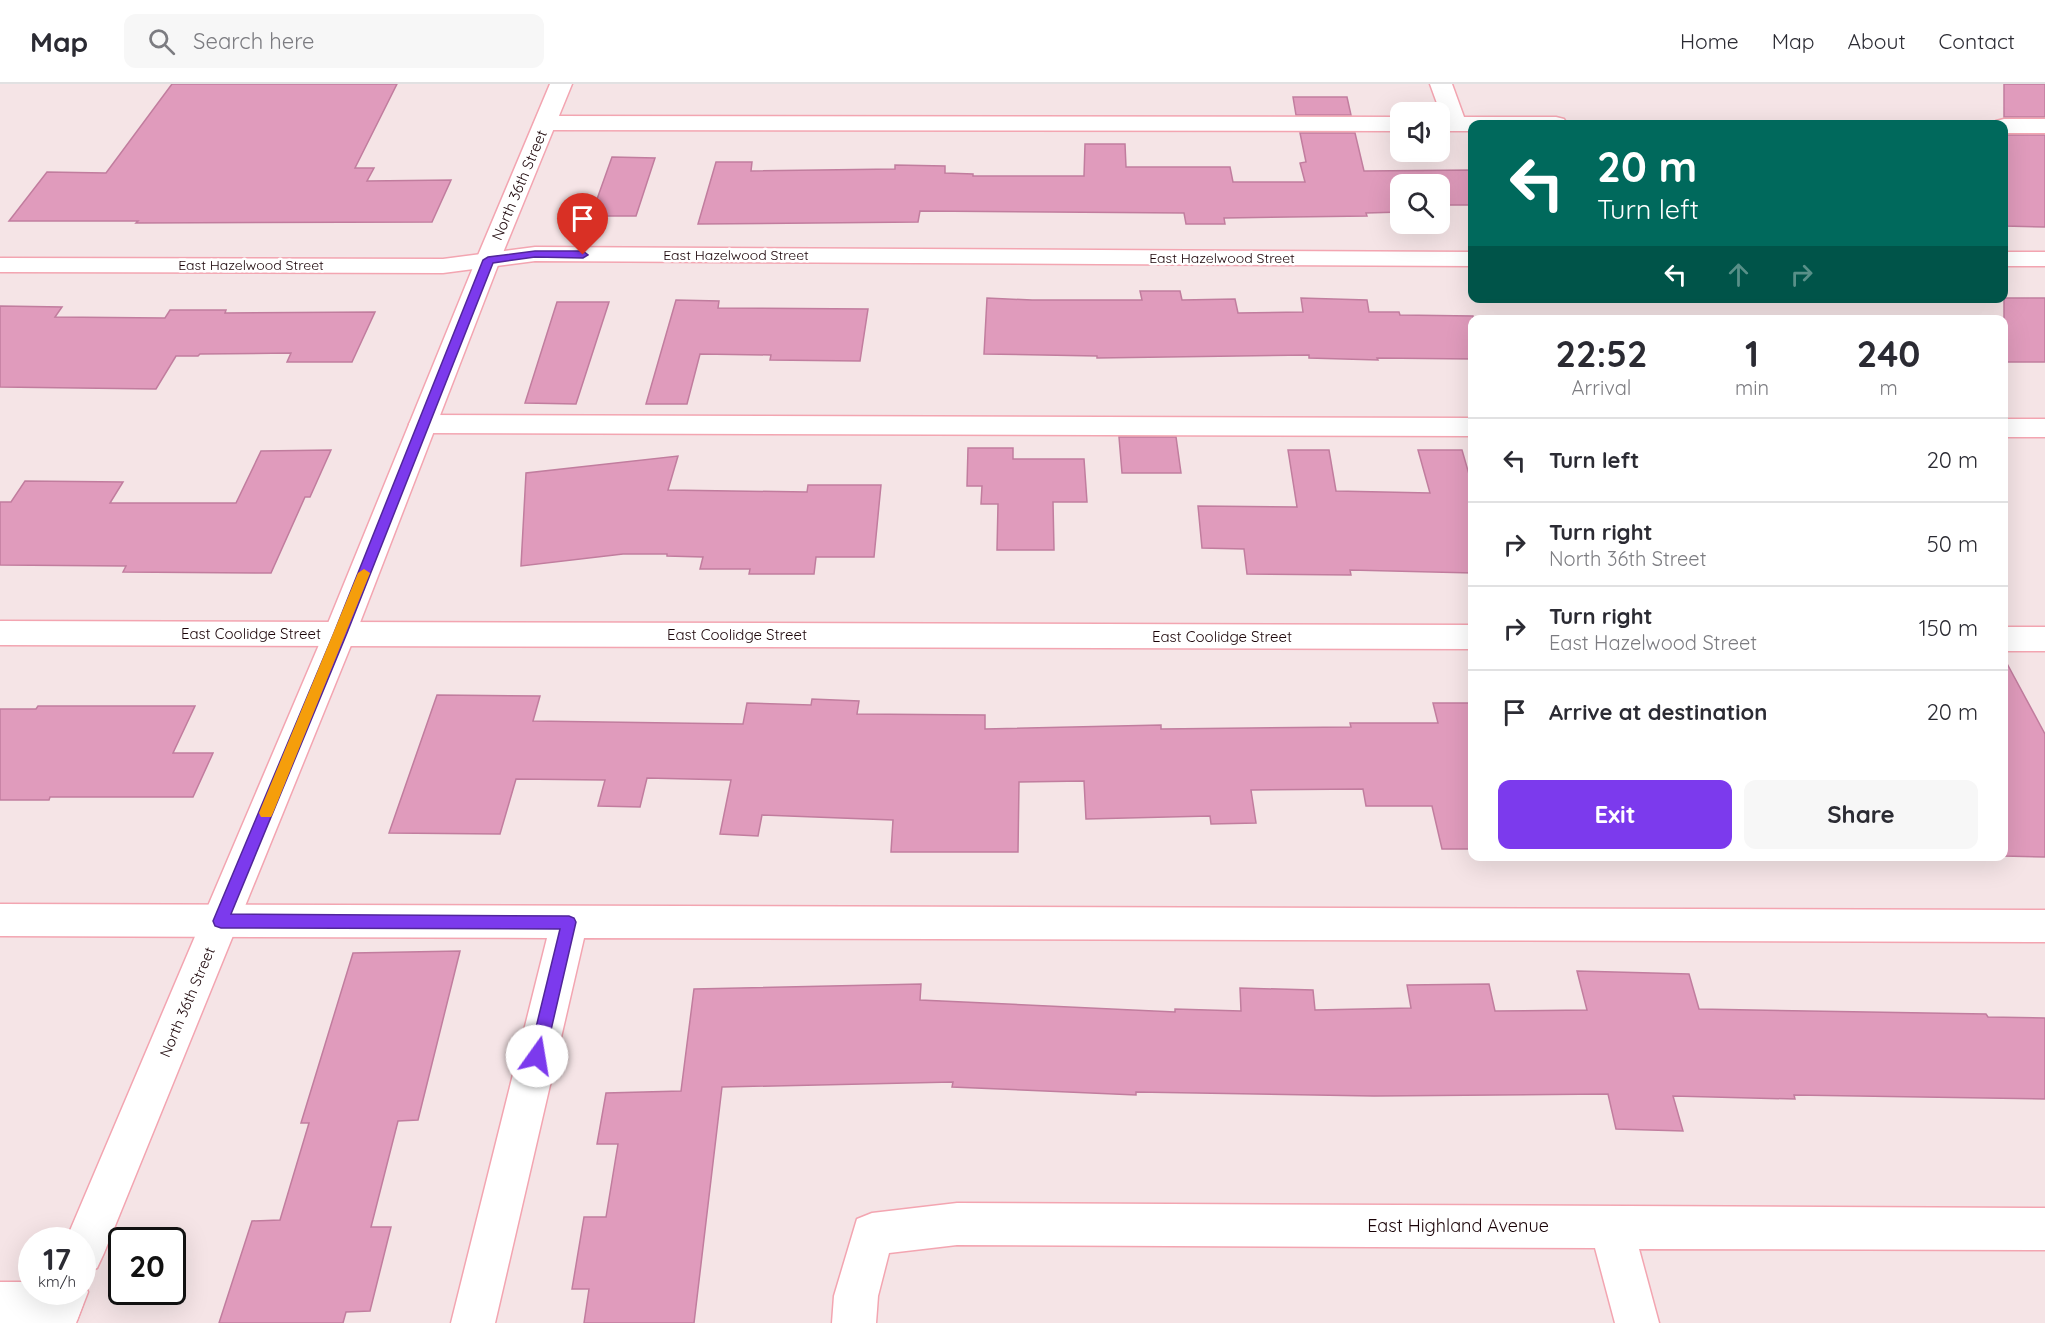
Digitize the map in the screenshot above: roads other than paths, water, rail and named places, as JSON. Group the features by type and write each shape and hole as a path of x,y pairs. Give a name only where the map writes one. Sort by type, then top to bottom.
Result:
{"street":[{"name":"North 36th Street","path":"93,1227 340,633 488,260 561,84"},
{"path":"1441,84 1444,102"},
{"path":"546,123 1390,124"},
{"path":"1450,124 1468,124"},
{"path":"2008,126 2045,126"},
{"name":"East Hazelwood Street","path":"0,265 443,266 535,254 1468,259"},
{"path":"2008,259 2045,259"},
{"path":"423,424 1468,427"},
{"path":"2008,428 2045,428"},
{"name":"East Coolidge Street","path":"0,633 1468,637"},
{"path":"2008,639 2045,639"},
{"path":"0,920 2045,926"},
{"path":"473,1323 569,922"},
{"name":"East Highland Avenue","path":"854,1323 856,1296 872,1234 957,1224 2045,1229"},
{"path":"1611,1226 1637,1323"},
{"path":"0,1304 60,1306"}]}
